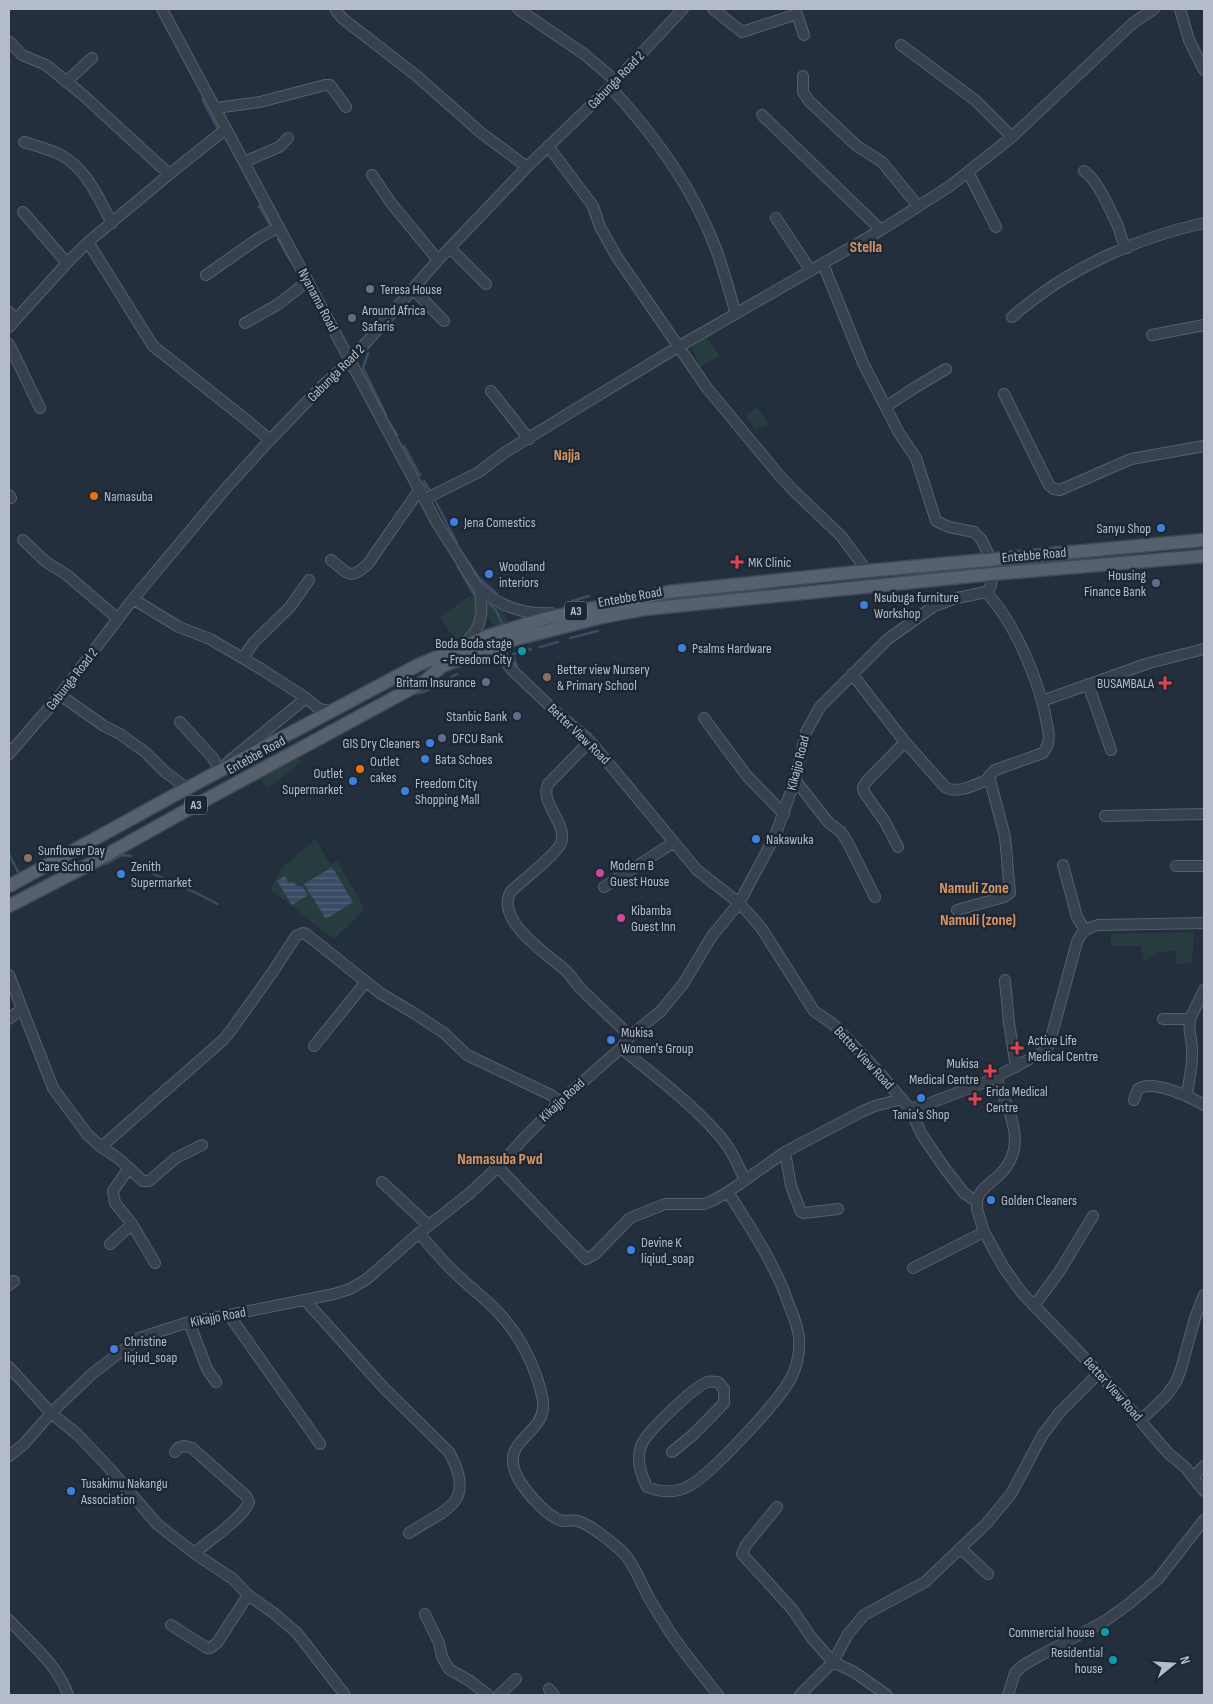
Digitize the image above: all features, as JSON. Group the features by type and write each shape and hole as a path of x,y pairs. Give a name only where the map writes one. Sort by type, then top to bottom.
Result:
{"main road":[{"name":"Entebbe Road","path":"9,886 187,788 418,665 508,630 574,611 668,592 867,570 1204,540"},
{"name":"Entebbe Road","path":"9,906 94,862 185,810 425,681 442,666 537,632 645,609 992,574 1204,556"}],"street":[{"name":"Nyanama Road","path":"162,9 437,523 479,588 500,603 519,610 538,614 574,611"},
{"path":"335,9 342,18 418,78 480,132 527,167"},
{"path":"518,9 584,54 613,84 647,128 691,197 714,243 736,314"},
{"name":"Gabunga Road 2","path":"9,754 60,695 133,598 227,487 320,388 351,360 438,260 527,167 613,84 683,9"},
{"path":"713,9 742,32 797,14 804,35"},
{"path":"425,499 479,472 504,453 678,347 881,230 918,206 968,172 1012,137 1133,23 1154,9"},
{"path":"1180,9 1189,40 1204,70"},
{"path":"10,42 22,55 46,66 113,121 169,174"},
{"path":"901,45 975,100 1012,137"},
{"path":"66,82 92,58"},
{"path":"803,76 803,92 808,101 857,146 882,162 918,206"},
{"path":"216,108 260,102 325,84 330,86 346,107"},
{"path":"762,115 881,230"},
{"path":"9,327 13,315 88,242 226,129"},
{"path":"244,162 278,147 288,138"},
{"path":"24,142 48,149 69,160 81,172 112,223"},
{"path":"548,146 593,206 600,227 617,256 707,388 779,475 799,497 841,536 867,570"},
{"path":"1084,171 1090,175 1099,190 1118,227 1122,242 1127,248"},
{"path":"968,172 996,227"},
{"path":"372,175 391,203 438,260"},
{"path":"23,212 67,263"},
{"path":"776,218 811,271"},
{"path":"1012,317 1033,298 1083,268 1127,248 1170,232 1204,223"},
{"path":"206,275 259,238 279,227"},
{"path":"88,242 153,346 270,440"},
{"path":"450,248 486,284"},
{"path":"823,264 863,363 887,406 899,433 916,458 936,521 949,527 974,532 981,539 991,559"},
{"path":"245,324 277,305 308,281"},
{"path":"413,289 444,321"},
{"path":"1152,335 1204,325"},
{"path":"9,344 40,408"},
{"path":"887,406 946,369"},
{"path":"491,390 529,439"},
{"path":"1004,394 1049,484 1054,489 1060,490 1130,459 1204,446"},
{"path":"331,560 350,574 358,574 368,564 420,489"},
{"path":"23,540 46,562 67,575 117,618"},
{"path":"957,910 1004,897 1010,893 1005,837 989,776 992,771 1043,753 1049,740 1042,701 1035,677 998,604 982,593 991,586 992,574"},
{"path":"243,658 254,642 290,607 309,580"},
{"name":"Nyanama Road","path":"454,650 468,640 480,622 483,612 479,588"},
{"name":"Kikajjo Road","path":"9,1456 24,1444 50,1413 93,1373 132,1343 150,1334 188,1322 305,1300 350,1289 367,1279 428,1225 469,1194 560,1102 621,1048 630,1036 661,1011 673,998 712,936 739,902 775,836 795,780 808,727 820,707 888,639 924,612 944,602 982,593"},
{"path":"133,598 179,627 210,639 243,658 306,698 319,709 330,711"},
{"name":"Better View Road","path":"498,645 504,660 512,670 590,741 697,870 739,902 762,930 814,1011 833,1024 844,1035 910,1109 922,1135 946,1170 964,1193 977,1202 977,1209 984,1232 1022,1293 1099,1373 1169,1454 1193,1477 1204,1491"},
{"path":"1042,701 1149,663 1204,649"},
{"path":"852,674 905,742 948,789 959,790 989,779"},
{"path":"1088,684 1111,750"},
{"path":"60,695 145,752 165,772 187,788"},
{"path":"206,778 219,770 306,698"},
{"path":"704,718 747,776 784,814"},
{"path":"180,722 213,758 219,770"},
{"path":"590,741 548,784 546,789 547,797 561,833 560,844 511,891 507,900 513,920 535,946 566,971 581,989 630,1036"},
{"path":"898,847 863,787 905,742"},
{"path":"795,780 829,823 841,832 875,897"},
{"path":"1105,816 1204,814"},
{"path":"604,887 673,843"},
{"path":"1063,864 1077,917 1085,930"},
{"path":"1176,866 1204,866"},
{"path":"910,1109 962,1092 1043,1054 1048,1045 1077,942 1080,934 1085,930 1098,925 1204,923"},
{"path":"101,1147 223,1040 299,934 306,934 365,983 444,1033 460,1049 475,1059 550,1095 560,1102"},
{"path":"9,975 53,1088 81,1127 101,1147 118,1158 143,1181 149,1181 176,1158 202,1146"},
{"path":"1005,980 1016,1067"},
{"path":"314,1046 365,983"},
{"path":"1186,1094 1192,1054 1188,1033 1190,1019 1204,990"},
{"path":"9,1019 22,1009"},
{"path":"1163,1019 1190,1019"},
{"path":"621,1048 718,1133 734,1156 745,1180"},
{"path":"977,1202 980,1192 1003,1172 1010,1163 1015,1150 1016,1137 1013,1125 996,1077"},
{"path":"1134,1100 1138,1089 1143,1086 1162,1088 1186,1094 1204,1105"},
{"path":"498,1166 586,1259 595,1254 630,1218 665,1204 704,1204 728,1192 785,1152 861,1112 902,1099"},
{"path":"785,1152 791,1186 800,1212 838,1209"},
{"path":"129,1168 113,1191 115,1203 132,1224 156,1263"},
{"path":"382,1182 428,1225"},
{"path":"672,1452 695,1433 724,1403 724,1389 718,1382 708,1381 693,1392 641,1444 638,1457 646,1487 658,1491 676,1491 687,1488 696,1482 779,1396 791,1378 798,1359 799,1336 783,1286 769,1257 728,1192"},
{"path":"1034,1306 1064,1264 1093,1216"},
{"path":"110,1244 132,1224"},
{"path":"913,1268 984,1232"},
{"path":"419,1233 452,1270 493,1306 516,1337 532,1365 541,1391 544,1408 541,1418 516,1447 514,1467 520,1480 537,1503 551,1514 562,1520 577,1521 596,1530 618,1547 629,1559 650,1600 691,1662 718,1695"},
{"path":"1141,1420 1166,1396 1176,1382 1195,1318 1204,1296"},
{"path":"305,1300 383,1387 449,1452 454,1462 460,1482 458,1498 409,1534"},
{"path":"229,1315 320,1444"},
{"path":"188,1322 206,1369 216,1382"},
{"path":"9,1367 50,1413 78,1435 157,1524 194,1553 233,1579 248,1595 275,1614 297,1633 346,1695"},
{"path":"800,1695 833,1662 848,1634 864,1615 925,1582 986,1524 1011,1494 1043,1434 1059,1413 1099,1373"},
{"path":"174,1452 184,1446 192,1448 242,1492 249,1502 246,1508 229,1524 194,1553"},
{"path":"1193,1477 1204,1466"},
{"path":"777,1507 746,1544 742,1554 792,1610 811,1637 833,1662 854,1672 887,1695"},
{"path":"1008,1695 1015,1673 1022,1666 1105,1621 1151,1585 1204,1520"},
{"path":"960,1548 988,1574"},
{"path":"171,1625 207,1648 210,1648 217,1642 248,1595"},
{"path":"425,1614 440,1643 442,1657 449,1669 470,1681 488,1695"},
{"path":"9,1620 55,1670 62,1679 68,1695"},
{"path":"499,1695 516,1679"}],"green space":[{"path":"706,337 720,356 700,367 691,345"},
{"path":"757,407 769,425 755,429 745,415"},
{"path":"477,591 478,606 472,626 457,643 440,617"},
{"path":"488,600 502,608 510,625 496,630 486,612"},
{"path":"294,757 303,761 269,787 263,783 261,779 263,776"},
{"path":"315,839 331,865 337,861 365,909 335,938 331,937 270,889 282,868"},
{"path":"1194,932 1192,963 1177,964 1175,951 1158,952 1144,962 1141,946 1111,946 1111,934"}],"water":[{"path":"332,867 353,902 326,919 304,884"},
{"path":"285,876 289,883 292,882 302,886 308,895 292,905 277,881"}],"waterway":[{"path":"202,99 219,131"},
{"path":"259,206 270,225"},
{"path":"278,239 290,260"},
{"path":"368,353 363,368 386,415"},
{"path":"389,422 397,435"},
{"path":"404,446 420,475"},
{"path":"424,481 431,493"},
{"path":"436,502 457,543"},
{"path":"460,550 479,578 497,594"},
{"path":"460,565 458,567 473,593"},
{"path":"572,601 589,596"},
{"path":"490,605 495,609 504,627"},
{"path":"570,638 598,631"},
{"path":"540,647 558,642"},
{"path":"513,654 531,649"},
{"path":"513,654 517,667"},
{"path":"412,694 424,692 457,674"},
{"path":"584,729 590,734"},
{"path":"627,778 635,787"},
{"path":"9,854 18,872"},
{"path":"106,864 122,855 131,856"},
{"path":"146,870 217,904"}],"place":[{"name":"Teresa House","path":"370,289"},
{"name":"Around Africa Safaris","path":"352,318"},
{"name":"Namasuba","path":"94,496"},
{"name":"Jena Comestics","path":"454,522"},
{"name":"Sanyu Shop","path":"1161,528"},
{"name":"MK Clinic","path":"737,562"},
{"name":"Woodland interiors","path":"489,574"},
{"name":"Housing Finance Bank","path":"1156,583"},
{"name":"Nsubuga furniture Workshop","path":"864,605"},
{"name":"Psalms Hardware","path":"682,648"},
{"name":"Boda Boda stage - Freedom City","path":"522,651"},
{"name":"Better view Nursery & Primary School","path":"547,677"},
{"name":"Britam Insurance","path":"486,682"},
{"name":"BUSAMBALA","path":"1165,683"},
{"name":"Stanbic Bank","path":"517,716"},
{"name":"DFCU Bank","path":"442,738"},
{"name":"GIS Dry Cleaners","path":"430,743"},
{"name":"Bata Schoes","path":"425,759"},
{"name":"Outlet cakes","path":"360,769"},
{"name":"Outlet Supermarket","path":"353,781"},
{"name":"Freedom City Shopping Mall","path":"405,791"},
{"name":"Nakawuka","path":"756,839"},
{"name":"Sunflower Day Care School","path":"28,858"},
{"name":"Modern B Guest House","path":"600,873"},
{"name":"Zenith Supermarket","path":"121,874"},
{"name":"Kibamba Guest Inn","path":"621,918"},
{"name":"Mukisa Women's Group","path":"611,1040"},
{"name":"Active Life Medical Centre","path":"1017,1048"},
{"name":"Mukisa Medical Centre","path":"990,1071"},
{"name":"Tania's Shop","path":"921,1098"},
{"name":"Erida Medical Centre","path":"975,1099"},
{"name":"Golden Cleaners","path":"991,1200"},
{"name":"Devine K liqiud_soap","path":"631,1250"},
{"name":"Christine liqiud_soap","path":"114,1349"},
{"name":"Tusakimu Nakangu Association","path":"71,1491"},
{"name":"Commercial house","path":"1105,1632"},
{"name":"Residential house","path":"1113,1660"}],"district":[{"name":"Stella","path":"866,247"},
{"name":"Najja","path":"567,455"},
{"name":"Namuli Zone","path":"974,888"},
{"name":"Namuli (zone)","path":"978,920"},
{"name":"Namasuba Pwd","path":"500,1159"}]}
